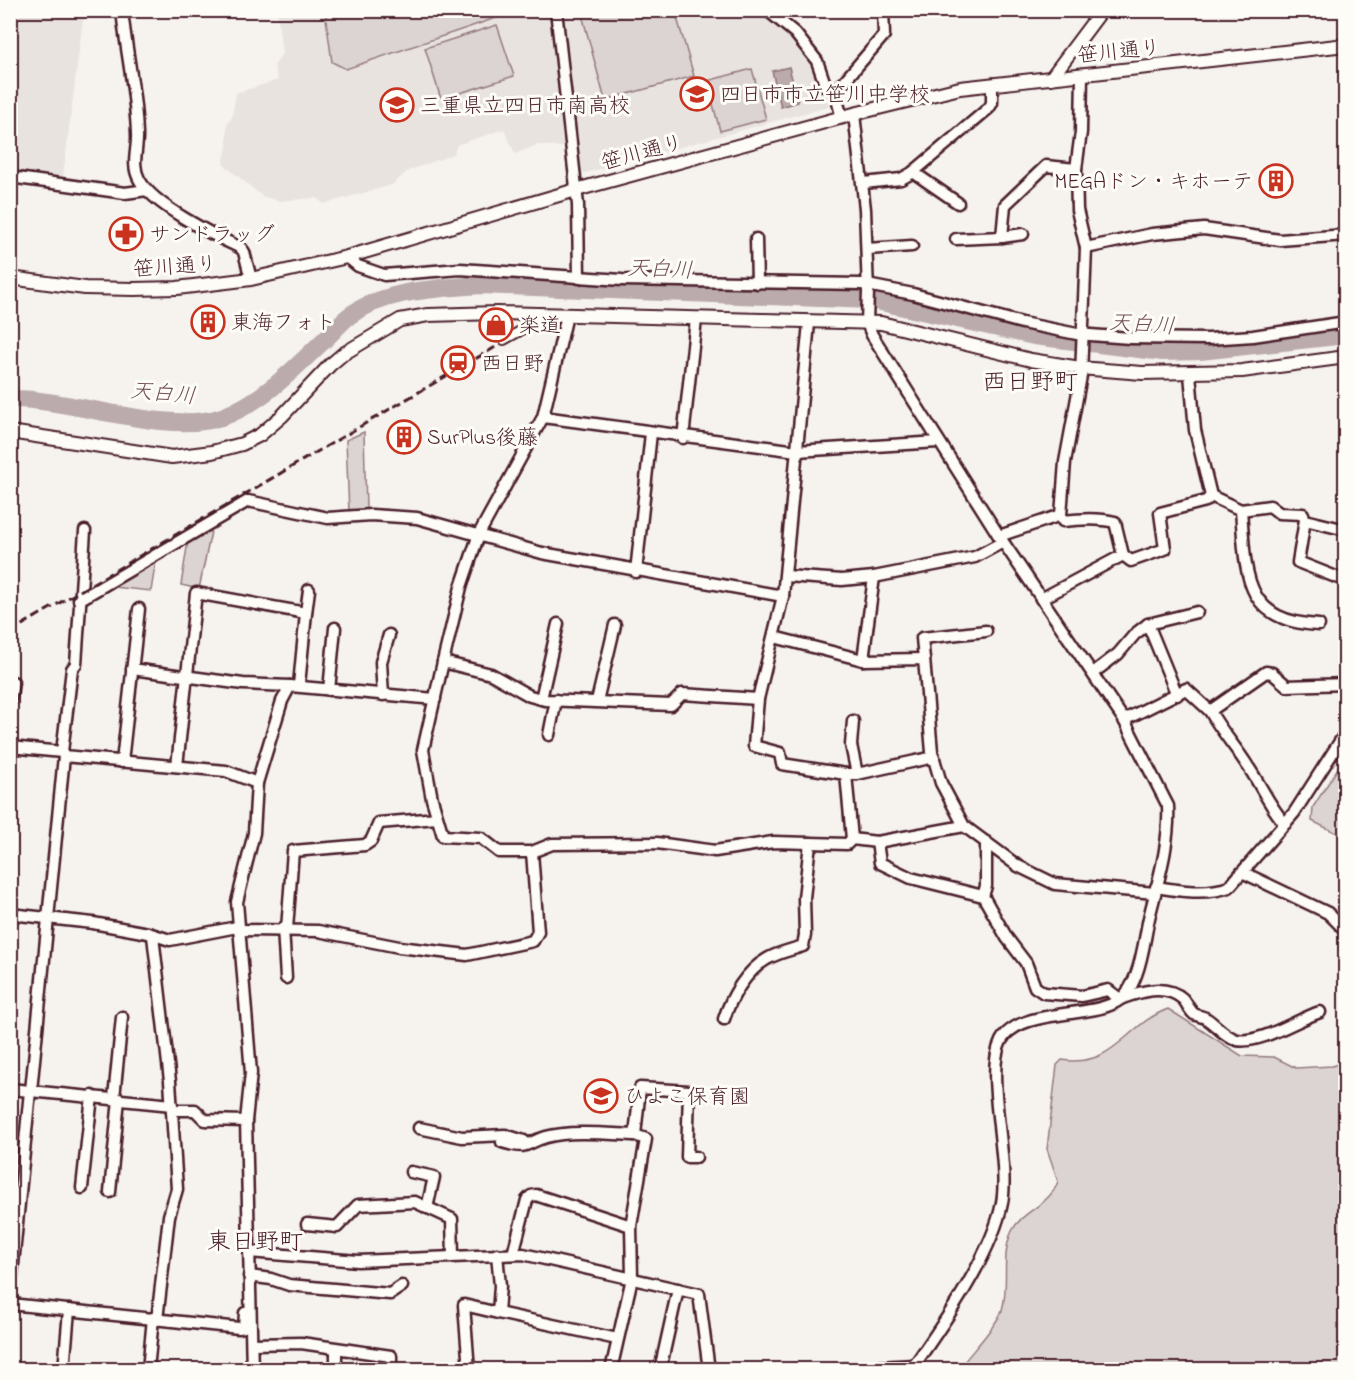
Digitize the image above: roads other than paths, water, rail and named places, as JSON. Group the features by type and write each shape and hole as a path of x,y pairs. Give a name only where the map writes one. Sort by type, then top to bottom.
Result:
{"street":[{"path":"122,10 137,135 134,162 139,179 147,190 193,224 241,248 251,279"},
{"path":"556,10 576,190 579,278"},
{"path":"767,10 795,33 817,61 826,87 835,92 848,116 864,183 867,323 938,442 1124,720 1168,806 1167,843 1136,976 1120,999"},
{"path":"835,92 884,35 883,10"},
{"path":"1052,78 1102,10"},
{"name":"笹川通り","path":"10,278 85,288 134,289 177,288 251,279 347,257 576,190 932,94 992,84 1346,45"},
{"path":"1082,74 1081,132 1076,169 1077,210 1086,248 1082,334 1080,365 1065,462 1061,515 1063,521 1085,518 1095,522 1115,522 1124,555 1131,561 1165,549 1160,513 1206,501 1211,496"},
{"path":"864,183 901,179 914,172 988,108 992,103 992,84"},
{"path":"1002,237 1005,206 1046,166 1076,169"},
{"path":"914,172 958,203"},
{"path":"10,177 125,193 147,190"},
{"path":"1086,248 1152,234 1204,229 1280,240 1346,235"},
{"path":"956,239 1023,234"},
{"path":"756,239 757,283"},
{"path":"867,249 912,246"},
{"path":"347,257 358,266 384,275 460,269 579,278 868,289 942,301 1022,323 1082,334 1131,338 1208,339 1293,332 1346,322"},
{"path":"10,432 172,457 212,452 242,444 260,435 282,416 330,365 367,337 400,320 440,314 567,315 895,325 991,351 1080,365 1190,374 1264,369 1346,357"},
{"path":"504,340 550,315"},
{"path":"567,315 543,417 479,534 461,587 443,662 423,750 443,836 481,838 498,852 532,852 552,844 646,842 715,851 773,842 847,844 852,839 853,721"},
{"path":"684,438 696,320"},
{"path":"809,322 786,576 774,637 758,699 754,746 780,753 782,764 851,774 934,757"},
{"path":"1190,374 1195,430 1211,496"},
{"path":"543,417 684,438 797,451 938,442"},
{"path":"636,572 651,433"},
{"path":"1211,496 1241,510 1270,506 1279,513 1304,514 1298,562 1346,581"},
{"path":"80,600 248,501 327,518 371,514 417,518 542,553 636,572 783,596"},
{"path":"1241,510 1245,560 1259,605 1276,616 1304,624 1319,625"},
{"path":"786,576 842,580 874,577 975,557 1001,539 1061,515"},
{"path":"1305,520 1346,530"},
{"path":"10,1295 49,917 63,754 72,669 76,664 85,531"},
{"path":"1041,599 1124,555"},
{"path":"863,660 874,577"},
{"path":"252,1370 246,1121 251,1073 238,928 238,891 254,833 257,783 282,701 294,686 309,590"},
{"path":"177,766 196,593 306,613"},
{"path":"122,762 139,609"},
{"path":"1093,673 1118,654 1135,634 1148,624 1197,612"},
{"path":"540,699 558,624"},
{"path":"1148,624 1177,695"},
{"path":"597,701 615,625"},
{"path":"329,690 335,628"},
{"path":"986,631 922,638 934,757 942,783 964,826 1018,866 1055,884 1156,890 1219,890 1229,887 1285,824 1346,732"},
{"path":"383,694 381,662 389,635"},
{"path":"774,637 863,660 924,659"},
{"path":"443,662 491,674 540,699 671,705 682,694 758,699"},
{"path":"132,669 435,699"},
{"path":"1210,711 1266,672 1272,673 1287,686 1346,684"},
{"path":"10,701 13,682"},
{"path":"1124,720 1186,689 1210,711 1222,732 1248,766 1269,805 1285,824"},
{"path":"549,735 556,700"},
{"path":"10,747 122,762 226,771 257,783"},
{"path":"286,978 285,929 293,851 365,845 371,841 379,823 437,818"},
{"path":"852,839 877,843 964,826"},
{"path":"983,896 986,886 986,842"},
{"path":"724,1019 730,999 756,968 767,958 803,946 804,898 810,843"},
{"path":"877,843 880,863 911,878 983,896 1007,938 1026,963 1035,987 1044,993 1082,996 1108,990 1120,999"},
{"path":"10,914 93,922 170,940 238,928 285,929 318,931 399,947 467,955 533,941 538,932 532,852"},
{"path":"1242,872 1328,913 1346,931"},
{"path":"538,932 546,941"},
{"path":"148,1370 169,1216 177,1189 172,1107 153,936"},
{"path":"843,1369 916,1368 975,1269 1002,1203 1004,1173 996,1061 1000,1043 1008,1031 1023,1023 1102,1007 1147,990 1175,994 1183,999 1192,1013 1207,1019 1215,1027 1237,1040 1253,1038 1286,1027 1320,1012"},
{"path":"110,1192 122,1017"},
{"path":"635,1135 640,1088 689,1091 687,1157 696,1157"},
{"path":"10,1089 92,1096 195,1110 205,1120 246,1121"},
{"path":"82,1188 92,1096"},
{"path":"419,1128 462,1137 505,1135 533,1144"},
{"path":"502,1142 522,1148 546,1137 597,1134 635,1135 646,1139 632,1226 632,1278 611,1370"},
{"path":"411,1172 434,1177 427,1208"},
{"path":"513,1254 527,1200 531,1196 536,1195 632,1226"},
{"path":"307,1224 337,1227 358,1205 415,1202 452,1219 453,1256"},
{"path":"249,1252 358,1261 513,1254 699,1294 709,1370"},
{"path":"497,1254 500,1286 498,1313"},
{"path":"249,1276 272,1279 289,1285 390,1294 402,1286"},
{"path":"660,1370 678,1289"},
{"path":"10,1304 244,1327 246,1305 250,1300"},
{"path":"469,1370 464,1305 617,1339"},
{"path":"64,1370 69,1310"},
{"path":"252,1344 301,1343 336,1350 391,1356 391,1370"},
{"path":"336,1350 336,1370"}],"waterway":[{"name":"天白川","path":"10,399 35,400 175,422 200,422 222,417 249,404 274,386 345,319 363,307 395,295 429,289 480,285 872,300 1034,336 1163,352 1200,351 1346,335"}],"railway":[{"path":"10,632 499,345"}],"place":[{"name":"四日市市立笹川中学校","path":"697,94"},
{"name":"三重県立四日市南高校","path":"397,105"},
{"name":"MEGAドン・キホーテ","path":"1276,181"},
{"name":"サンドラッグ","path":"126,234"},
{"name":"東海フォト","path":"208,322"},
{"name":"楽道","path":"496,325"},
{"name":"西日野","path":"458,363"},
{"name":"SurPlus後藤","path":"404,437"},
{"name":"ひよこ保育園","path":"601,1096"}],"district":[{"name":"西日野町","path":"1030,381"},
{"name":"東日野町","path":"255,1241"}]}
